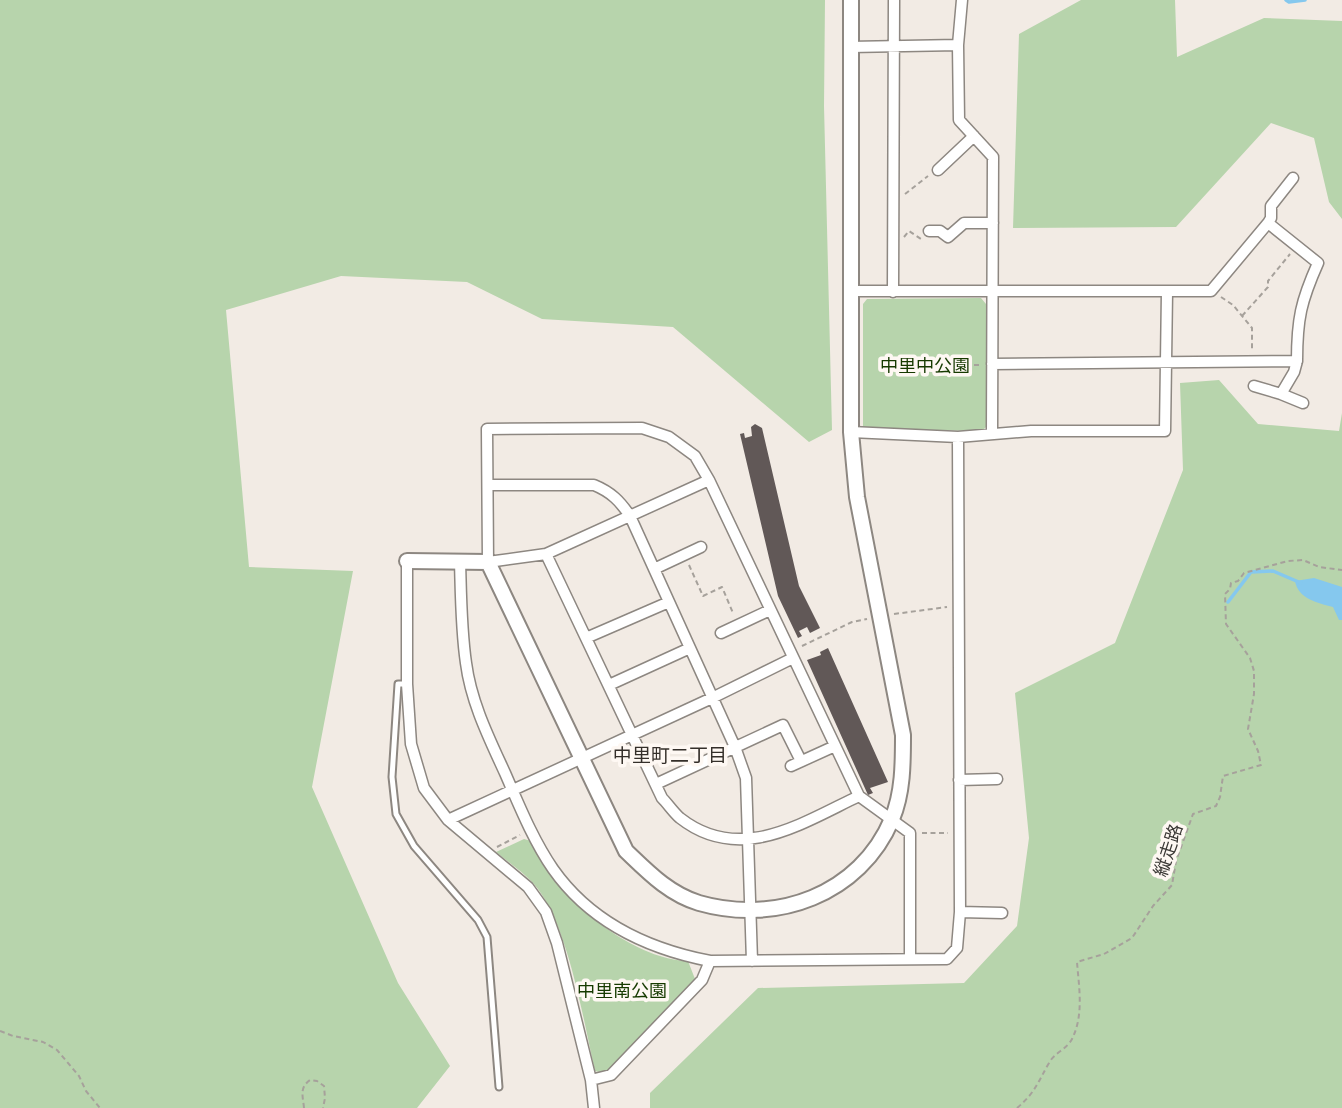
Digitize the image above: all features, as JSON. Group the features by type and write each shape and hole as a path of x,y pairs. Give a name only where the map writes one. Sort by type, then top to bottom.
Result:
{"street":[{"path":"850,0 851,432 857,498 903,735 903,774 892,818 872,855 835,888 794,906 751,911 699,903 658,883 626,851 488,562 487,429 642,428 669,437 695,456 709,480 859,796 892,818 910,833 910,959"},
{"path":"893,292 894,0"},
{"path":"962,0 958,45 959,120 993,157 992,434"},
{"path":"850,47 958,45"},
{"path":"937,170 974,136"},
{"path":"851,291 1211,291 1268,223 1271,218 1270,206 1293,178"},
{"path":"929,231 940,231 948,237 964,223 993,222"},
{"path":"1268,223 1318,263 1304,294 1297,326 1297,361 1294,372 1281,394"},
{"path":"851,432 958,437 1031,431 1165,431 1167,292"},
{"path":"992,364 1297,361"},
{"path":"1254,386 1303,403"},
{"path":"460,561 466,665 481,720 531,830 553,869 576,897 616,928 647,944 677,955 710,961 947,959 957,948 960,912 958,437"},
{"path":"594,1108 591,1080 557,943 546,912 528,887 448,820 424,788 411,744 407,684 407,561 488,562 546,554 709,480"},
{"path":"488,485 594,485 621,502 630,516 746,778 752,961"},
{"path":"654,569 701,547"},
{"path":"546,554 662,798 680,818 704,832 748,841 776,835 859,796"},
{"path":"586,638 669,602"},
{"path":"721,633 770,610"},
{"path":"609,685 690,648"},
{"path":"448,820 793,658"},
{"path":"656,784 783,725 796,763 835,746"},
{"path":"958,780 997,779"},
{"path":"960,912 1002,913"},
{"path":"591,1080 611,1075 702,980 710,961"}],"lane":[{"path":"407,684 398,684 393,777 396,814 414,846 478,920 487,937 499,1087"}],"path":[{"path":"894,204 937,170"},
{"path":"894,240 900,240 909,231 920,240 929,231"},
{"path":"1242,316 1268,287 1268,281 1296,246"},
{"path":"1211,291 1233,305 1252,328 1252,361"},
{"path":"684,555 703,596 722,587 738,625"},
{"name":"縦走路","path":"1017,1108 1032,1095 1049,1062 1071,1041 1080,1010 1077,962 1104,954 1132,938 1153,906 1172,885 1176,861 1193,814 1216,806 1223,776 1261,765 1248,729 1254,694 1254,671 1250,658 1226,624 1225,594 1231,583 1252,570 1288,561 1303,560 1319,567 1342,570"},
{"path":"486,852 531,830"},
{"path":"910,833 958,832"},
{"path":"0,1031 43,1042 57,1050 79,1076 86,1091 100,1108"},
{"path":"304,1108 302,1091 304,1084 310,1080 324,1086 323,1108"}],"green space":[{"path":"0,0 825,0 824,106 832,430 809,442 673,327 542,319 467,282 341,276 226,310 249,567 353,571 312,787 398,983 450,1066 417,1108 0,1108"},
{"path":"1081,0 1175,0 1177,57 1264,18 1342,21 1342,219 1329,202 1314,138 1271,123 1176,227 1013,228 1019,34"},
{"name":"中里中公園","path":"981,298 986,304 987,426 982,431 863,429 863,304 867,299"},
{"path":"1219,380 1258,424 1339,431 1342,413 1342,1108 650,1108 650,1093 758,988 964,983 1017,926 1029,838 1015,693 1115,643 1183,470 1180,383"},
{"name":"中里南公園","path":"524,839 531,841 562,888 593,918 630,943 669,959 688,961 695,979 610,1069 603,1073 595,1071 573,972 556,922 533,883 496,852"}],"water":[{"path":"1314,578 1342,587 1342,620 1339,620 1333,607 1310,599 1300,592 1295,581"}],"building":[{"path":"755,424 762,428 799,586 820,628 810,633 807,627 799,631 802,636 798,638 778,596 740,434 744,433 745,438 752,436 751,427"},
{"path":"828,648 888,782 870,788 873,793 868,795 807,660 821,655 820,652"}],"waterway":[{"path":"1286,0 1305,0"},
{"path":"1228,602 1251,572 1273,571 1301,583"}],"district":[{"name":"中里町二丁目","path":"670,754"}]}
